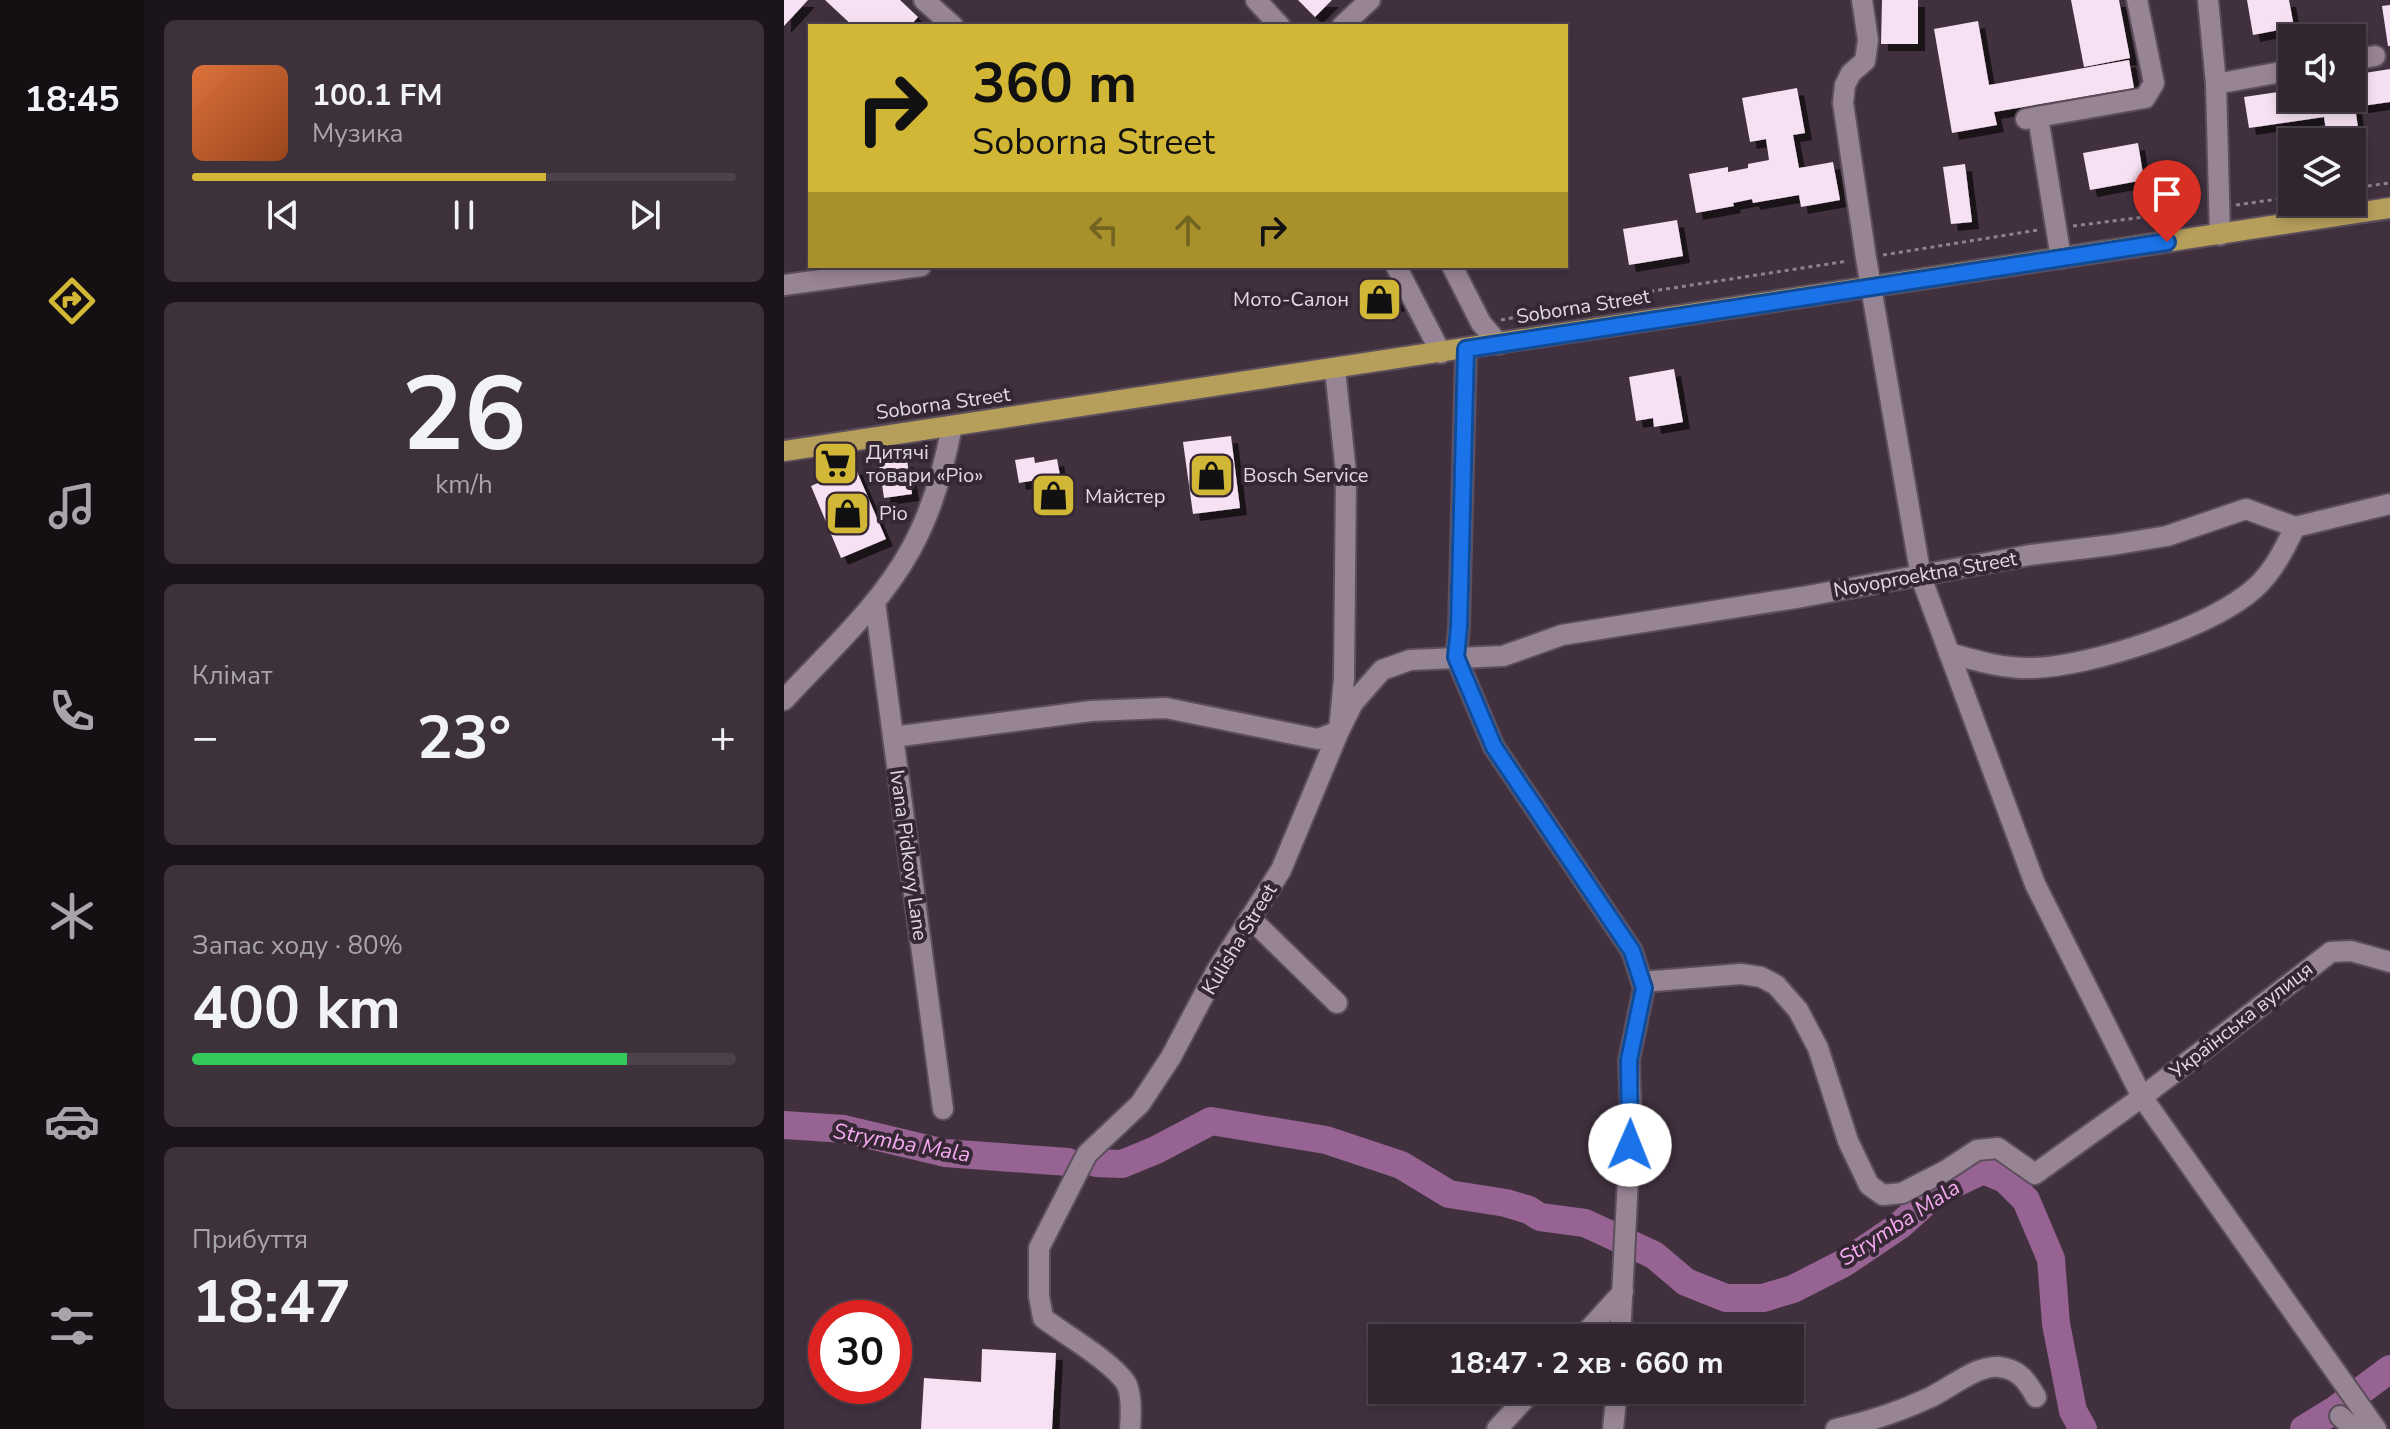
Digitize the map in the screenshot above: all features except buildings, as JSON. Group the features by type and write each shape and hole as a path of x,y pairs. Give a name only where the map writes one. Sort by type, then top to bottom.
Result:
{"main road":[{"name":"Soborna Street","path":"784,451 2390,208"}],"street":[{"path":"924,0 951,24"},
{"path":"1256,0 1278,24"},
{"path":"1344,24 1370,0"},
{"path":"1862,0 1868,40 1865,61 1851,73 1845,85 1843,103 1866,258 1921,577 2035,884 2142,1097 2345,1383 2351,1418 2376,1429"},
{"path":"2061,258 2032,118 2145,98 2154,83 2137,0"},
{"path":"2208,0 2216,84 2220,235"},
{"path":"2366,58 2375,56"},
{"path":"2216,84 2278,73"},
{"path":"784,285 907,268"},
{"path":"1397,268 1441,353"},
{"path":"1453,268 1481,323 1499,344"},
{"path":"1466,349 1456,657 1494,747 1632,951 1644,988 1629,1060 1631,1116 1621,1324"},
{"name":"Kulisha Street","path":"1130,1429 1127,1386 1113,1368 1043,1318 1039,1296 1039,1248 1087,1154 1140,1104 1171,1057 1217,970 1281,870 1339,731 1344,679 1346,473 1335,369"},
{"path":"784,700 875,602 911,550 932,504 952,426"},
{"path":"1949,653 2009,668 2035,668 2115,654 2222,610 2255,588 2281,557 2295,527 2390,504"},
{"name":"Novoproektna Street","path":"1339,731 1353,703 1382,670 1410,660 1503,656 1562,635 1921,577 2030,555 2167,536 2246,509 2295,527"},
{"name":"Ivana Pidkovy Lane","path":"875,602 943,1109"},
{"path":"893,737 1091,711 1166,708 1318,739 1339,731"},
{"path":"1250,918 1337,1003"},
{"name":"Українська вулиця","path":"1642,982 1741,974 1761,977 1776,985 1798,1010 1818,1048 1848,1141 1869,1185 1883,1195 1902,1193 1977,1150 1998,1148 2035,1174 2142,1097 2331,952 2351,951 2390,962"},
{"path":"1592,1324 1623,1284"},
{"path":"1836,1429 1894,1412 1996,1366 2025,1377 2036,1397"},
{"path":"1497,1429 1520,1404"},
{"path":"1613,1429 1616,1404"}],"path":[{"path":"2366,186 2390,183"},
{"path":"1481,323 1627,295 2056,228 2278,199"}],"waterway":[{"name":"Strymba Mala","path":"1096,1163 1122,1164 1211,1121 1326,1140 1401,1165 1449,1194 1506,1203 1540,1217 1585,1223 1654,1255 1686,1282 1726,1298 1763,1298 1793,1289 1844,1263 1899,1226 1937,1192 1983,1170 2005,1179 2026,1200 2051,1259 2056,1324 2073,1411 2083,1429"},
{"name":"Strymba Mala","path":"784,1125 844,1129 945,1153 1068,1162"},
{"name":"Strymba Mala","path":"2304,1429 2390,1369"}],"place":[{"name":"Мото-Салон","path":"1380,299"},
{"name":"Дитячі товари «Ріо»","path":"835,463"},
{"name":"Bosch Service","path":"1212,475"},
{"name":"Майстер","path":"1054,496"},
{"name":"Ріо","path":"848,513"}],"route":[{"path":"1630,1145 1629,1060 1644,988 1632,951 1494,747 1456,657 1466,349 2167,242"}]}
